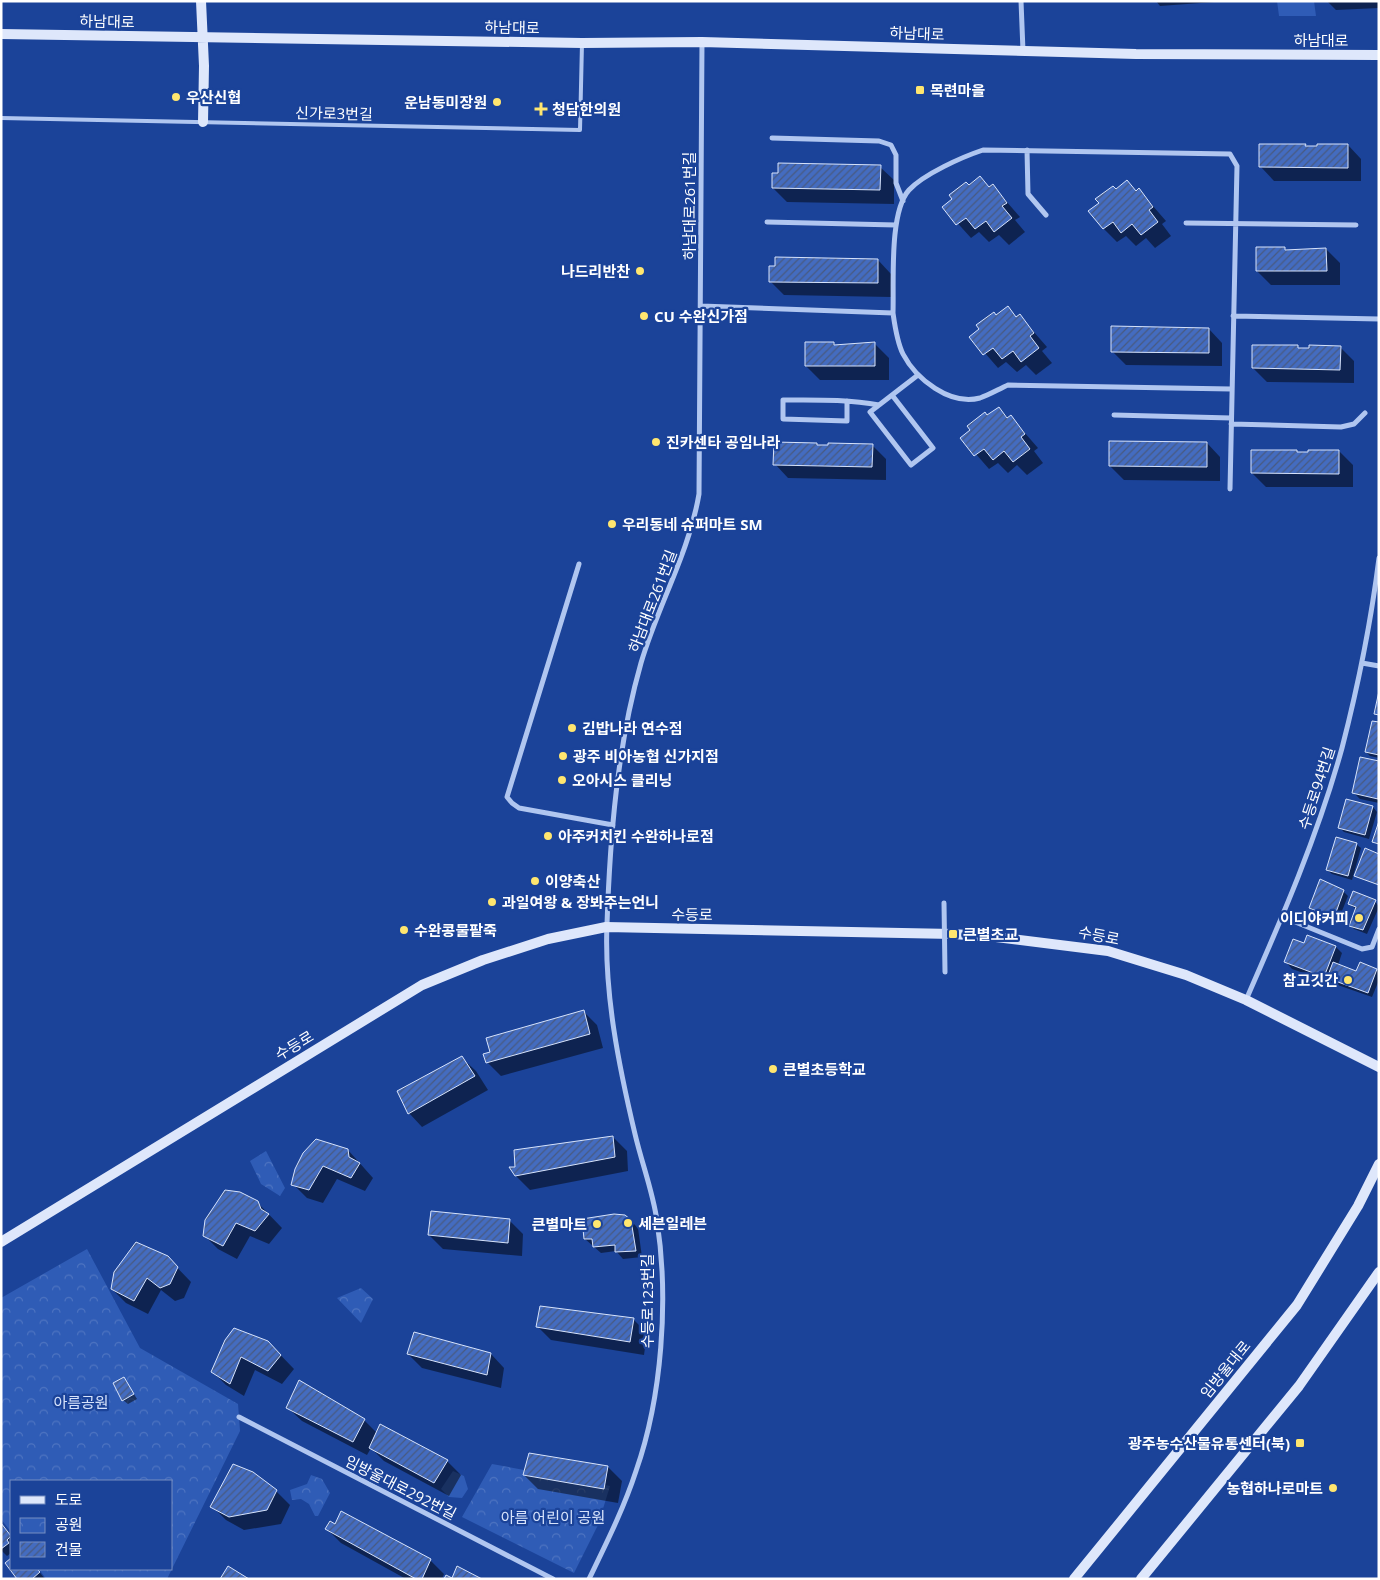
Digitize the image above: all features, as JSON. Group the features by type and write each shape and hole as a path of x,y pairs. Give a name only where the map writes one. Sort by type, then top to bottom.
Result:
{"main road":[{"path":"201,1 203,122"},
{"name":"하남대로","path":"1,34 582,43 702,42 1022,51 1379,55"},
{"name":"수등로","path":"1,1242 422,985 483,960 548,939 606,927 953,934 1070,945 1137,959 1186,975 1246,1000 1379,1067"},
{"name":"임방울대로","path":"1074,1579 1297,1305 1358,1206 1379,1164"},
{"path":"1141,1579 1299,1386 1379,1272"}],"street":[{"path":"1022,1 1022,51"},
{"name":"하남대로261번길","path":"606,927 613,825 625,736 636,682 657,617 689,540 698,503 700,484 702,42"},
{"path":"772,138 879,141 891,145 896,155 896,183 903,201"},
{"path":"1230,489 1237,166 1230,154 983,150 954,160 909,190 898,209 893,313 896,333 903,354 918,375 936,389 964,399 979,398 1008,385 1231,389"},
{"path":"1027,150 1028,194 1046,215"},
{"path":"768,222 896,225"},
{"path":"1186,223 1356,225"},
{"path":"701,306 893,313"},
{"path":"1233,316 1379,319"},
{"path":"892,395 933,448 911,466 870,412 879,405 892,395 918,375"},
{"path":"847,401 847,421 783,419 783,400 847,401 879,405"},
{"path":"1114,415 1342,427 1354,424 1365,413"},
{"name":"수등로94번길","path":"1246,1000 1283,917 1317,825 1342,749 1362,663 1379,558"},
{"path":"579,564 507,797 519,808 613,825"},
{"path":"1362,663 1379,666"},
{"path":"944,903 945,972"},
{"path":"1283,917 1362,948 1372,947 1379,929"},
{"name":"수등로123번길","path":"589,1579 619,1514 639,1462 658,1371 662,1314 661,1256 657,1221 618,1050 610,992 606,927"},
{"name":"임방울대로292번길","path":"239,1417 552,1579"}],"lane":[{"name":"신가로3번길","path":"1,118 580,130 582,43"}],"green space":[{"path":"1277,1 1314,1 1316,16 1279,16"},
{"path":"266,1151 285,1188 280,1196 261,1184 250,1161"},
{"name":"아름공원","path":"87,1249 140,1348 238,1404 240,1431 172,1569 172,1480 10,1480 10,1531 1,1519 1,1298"},
{"path":"361,1288 373,1299 361,1323 337,1298"},
{"name":"아름 어린이 공원","path":"492,1464 610,1486 598,1525 574,1573 462,1517"},
{"path":"453,1471 464,1476 468,1489 462,1498 449,1497 441,1489"},
{"path":"311,1475 322,1479 330,1493 318,1516 315,1516 309,1504 301,1499 292,1500 290,1490 307,1484"},
{"name":"아름공원","path":"40,1570 171,1570 167,1579 46,1579"}],"building":[{"path":"1259,144 1306,144 1305,146 1317,146 1317,144 1348,144 1348,168 1259,167"},
{"path":"778,163 881,165 880,190 772,188 772,173 778,173"},
{"path":"980,176 989,187 993,184 1007,203 1002,206 1012,218 994,232 986,221 975,229 966,218 956,225 942,207 952,199 949,195 966,182 969,185"},
{"path":"1127,180 1136,191 1139,188 1153,207 1149,210 1158,222 1141,235 1132,224 1121,233 1113,222 1103,229 1088,211 1099,203 1095,199 1113,186 1116,189"},
{"path":"1256,247 1285,247 1285,250 1326,248 1327,271 1256,271"},
{"path":"775,257 878,259 878,283 769,282 769,266 775,266"},
{"path":"1008,306 1016,317 1020,314 1034,333 1030,336 1039,348 1021,362 1013,351 1002,359 993,348 983,355 969,337 979,329 976,325 994,312 996,315"},
{"path":"1111,326 1209,328 1209,353 1111,352"},
{"path":"805,342 834,342 834,345 875,342 875,366 805,366"},
{"path":"1252,345 1298,345 1298,348 1309,348 1309,345 1341,346 1340,370 1252,368"},
{"path":"999,407 1007,418 1011,415 1025,434 1021,437 1030,449 1013,462 1004,451 993,460 984,449 974,456 960,438 970,430 967,426 985,412 987,415"},
{"path":"1109,441 1207,442 1207,467 1109,466"},
{"path":"774,442 817,443 817,445 828,445 828,443 873,444 872,467 773,465"},
{"path":"1251,450 1297,450 1297,452 1308,452 1308,450 1339,450 1339,474 1251,473"},
{"path":"1379,691 1379,715 1374,714"},
{"path":"1372,721 1379,722 1379,755 1365,752"},
{"path":"1360,757 1379,761 1378,799 1352,793"},
{"path":"1346,799 1373,806 1365,835 1338,828"},
{"path":"1379,821 1379,844 1372,842"},
{"path":"1336,837 1357,843 1348,876 1326,870"},
{"path":"1365,848 1379,854 1379,885 1354,876"},
{"path":"1320,879 1344,890 1334,918 1309,908"},
{"path":"1353,891 1376,900 1363,930 1349,926 1356,907 1348,904"},
{"path":"1307,935 1336,946 1324,977 1284,962 1293,939 1304,943"},
{"path":"1333,962 1356,971 1360,962 1377,969 1368,993 1327,978"},
{"path":"584,1010 590,1034 486,1063 483,1054 490,1052 486,1038"},
{"path":"462,1056 475,1076 408,1114 397,1091"},
{"path":"613,1136 615,1157 515,1176 509,1167 515,1167 514,1150"},
{"path":"316,1139 348,1149 349,1157 360,1163 351,1178 323,1166 309,1190 291,1185 295,1169 303,1153"},
{"path":"225,1190 240,1192 258,1201 261,1209 269,1214 255,1231 236,1223 223,1246 203,1236 205,1220"},
{"path":"431,1211 510,1219 508,1243 428,1235"},
{"path":"614,1214 625,1215 631,1220 636,1251 615,1252 615,1245 593,1247 592,1239 584,1239 582,1219"},
{"path":"136,1242 168,1256 178,1267 170,1284 160,1288 147,1278 134,1301 111,1289 114,1272"},
{"path":"540,1306 634,1318 630,1342 536,1327"},
{"path":"234,1328 268,1341 281,1355 268,1371 241,1357 230,1384 211,1372 225,1340"},
{"path":"414,1332 491,1353 487,1375 407,1354"},
{"path":"124,1377 134,1394 122,1401 113,1383"},
{"path":"299,1380 365,1419 353,1442 286,1408"},
{"path":"380,1424 448,1460 434,1483 369,1448"},
{"path":"529,1453 608,1466 604,1489 523,1475"},
{"path":"233,1464 253,1472 277,1490 267,1510 229,1517 210,1507"},
{"path":"341,1511 431,1559 422,1579 416,1579 325,1529 330,1521 335,1524"},
{"path":"1,1523 10,1537 7,1540 9,1543 1,1549"},
{"path":"10,1559 10,1570 5,1563"},
{"path":"228,1566 249,1579 220,1579"},
{"path":"457,1566 482,1579 444,1579 446,1575 452,1578"},
{"path":"10,1570 38,1570 40,1572 32,1579 17,1579"}],"place":[{"name":"목련마을","path":"920,90"},
{"name":"우산신협","path":"176,97"},
{"name":"운남동미장원","path":"497,102"},
{"name":"청담한의원","path":"541,109"},
{"name":"나드리반찬","path":"640,271"},
{"name":"CU 수완신가점","path":"644,316"},
{"name":"진카센타 공임나라","path":"656,442"},
{"name":"우리동네 슈퍼마트 SM","path":"612,524"},
{"name":"김밥나라 연수점","path":"572,728"},
{"name":"광주 비아농협 신가지점","path":"563,756"},
{"name":"오아시스 클리닝","path":"562,780"},
{"name":"아주커치킨 수완하나로점","path":"548,836"},
{"name":"이양축산","path":"535,881"},
{"name":"과일여왕 & 장봐주는언니","path":"492,902"},
{"name":"이디야커피","path":"1359,918"},
{"name":"수완콩물팥죽","path":"404,930"},
{"name":"큰별초교","path":"953,934"},
{"name":"참고깃간","path":"1348,980"},
{"name":"큰별초등학교","path":"773,1069"},
{"name":"세븐일레븐","path":"628,1223"},
{"name":"큰별마트","path":"597,1224"},
{"name":"광주농수산물유통센터(북)","path":"1300,1443"},
{"name":"농협하나로마트","path":"1333,1488"}]}
